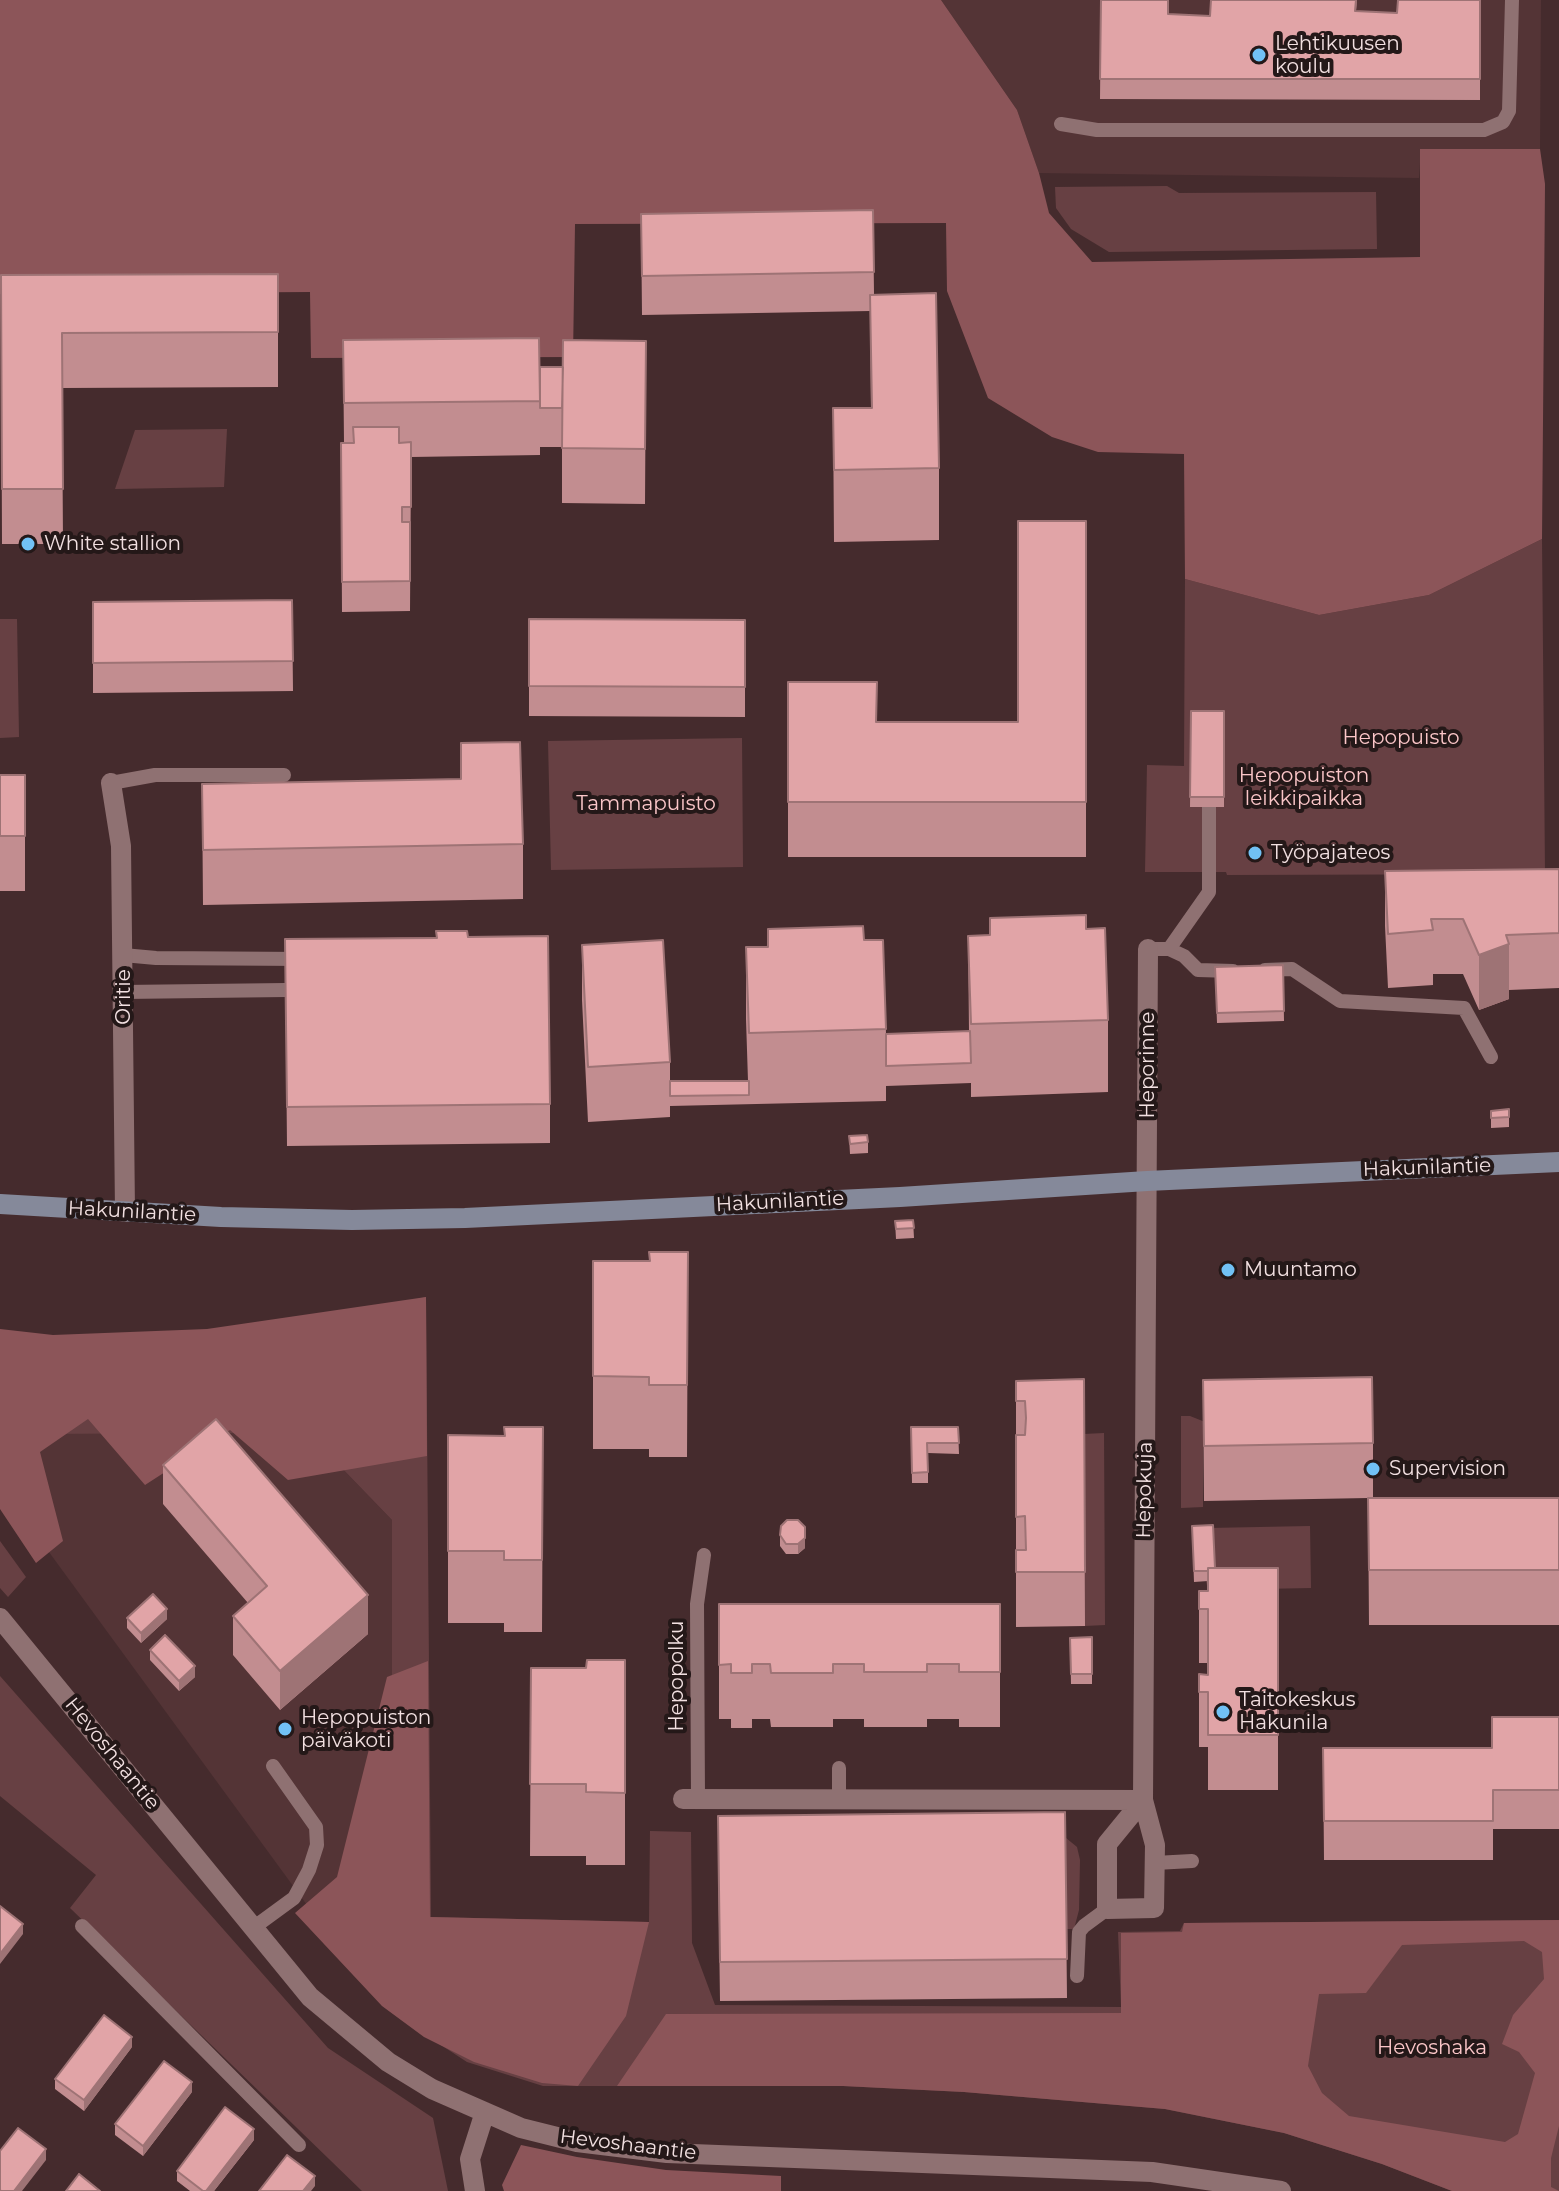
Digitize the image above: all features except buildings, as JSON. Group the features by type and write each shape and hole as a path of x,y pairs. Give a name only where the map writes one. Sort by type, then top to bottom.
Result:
{"main road":[{"name":"Hakunilantie","path":"0,1204 221,1217 352,1220 465,1218 1559,1162"}],"street":[{"name":"Oritie","path":"111,783 121,846 125,1212"},
{"name":"Heporinne","path":"1147,1181 1158,949"},
{"name":"Hepokuja","path":"1107,1909 1154,1908 1155,1845 1143,1800 1147,1181"},
{"name":"Hevoshaantie","path":"0,1618 310,1997 388,2062 432,2089 521,2128 577,2142 667,2153 1152,2172 1281,2191"},
{"path":"691,1799 839,1799 1020,1807 1143,1800"},
{"path":"1107,1909 1107,1844 1143,1800"},
{"path":"475,2191 470,2159 485,2112"}],"lane":[{"path":"1061,124 1097,130 1484,130 1503,122 1509,111 1512,0"},
{"path":"111,783 155,775 284,775"},
{"path":"1209,807 1209,892 1158,949 1184,956 1198,970 1209,972 1292,969 1340,1001 1464,1008 1491,1057"},
{"path":"123,955 323,959"},
{"path":"123,992 286,990"},
{"name":"Hepopolku","path":"691,1799 697,1604 704,1555"},
{"path":"253,1928 294,1898 309,1870 317,1845 316,1827 273,1766"},
{"path":"839,1768 839,1799"},
{"path":"1155,1863 1192,1861"},
{"path":"1077,1976 1079,1932 1107,1909"},
{"path":"82,1926 299,2145"}],"shaded area":[{"path":"0,0 941,0 1017,110 1049,213 1092,262 1420,257 1420,149 1540,149 1545,184 1542,539 1429,595 1319,615 1185,579 1184,454 1098,452 1052,437 988,398 947,291 946,223 575,224 573,357 311,358 310,292 0,294"},
{"name":"Lehtikuusen koulu","path":"941,0 1541,0 1540,149 1421,149 1419,178 1039,173 1017,110"},
{"path":"426,1297 427,1456 288,1480 230,1430 145,1485 88,1419 40,1452 63,1541 36,1563 0,1509 0,1329 53,1335 207,1329"},
{"name":"Hepopuiston päiväkoti","path":"308,1433 392,1520 392,1938 356,1972 0,1485 0,1474 39,1434"},
{"path":"428,1661 430,1917 649,1922 626,2016 578,2086 542,2083 474,2062 424,2037 382,2006 295,1913 337,1877 387,1677"},
{"path":"1559,1920 1559,2126 1551,2158 1551,2187 1559,2191 1452,2191 1382,2164 1284,2133 1165,2109 964,2092 843,2086 617,2086 666,2014 1121,2013 1121,1933 1182,1932 1184,1923","holes":["1524,1941 1542,1952 1544,1979 1513,2015 1502,2044 1519,2052 1535,2073 1518,2134 1505,2142 1349,2116 1322,2093 1308,2066 1319,1994 1366,1993 1402,1945"]},
{"path":"521,2145 666,2170 781,2176 781,2191 504,2191 502,2185"}],"green space":[{"path":"1167,186 1179,193 1376,192 1377,249 1109,252 1071,229 1056,208 1055,187"},
{"path":"227,429 224,487 115,489 135,430"},
{"name":"Hepopuisto","path":"1542,539 1545,874 1227,875 1226,872 1145,872 1147,765 1184,766 1185,579 1319,615 1429,595"},
{"path":"0,619 17,619 19,737 0,738"},
{"name":"Tammapuisto","path":"742,738 743,867 551,870 548,741"},
{"name":"Hevoshaka","path":"426,1297 431,1917 649,1922 650,1831 691,1832 692,1943 715,2005 1121,2007 1118,1932 1180,1931 1184,1923 1559,1920 1559,2191 1452,2191 1382,2164 1284,2133 1165,2109 964,2092 843,2086 543,2086 467,2062 424,2034 392,1937 392,1520 308,1433 39,1434 121,1349 308,1323"},
{"path":"1181,1416 1205,1422 1203,1507 1181,1508"},
{"path":"1104,1433 1105,1625 1085,1626 1084,1434"},
{"path":"1310,1526 1311,1588 1208,1590 1206,1581 1215,1580 1214,1536 1209,1528"},
{"path":"0,1541 26,1577 8,1597 0,1588"},
{"path":"0,1676 328,2048 433,2118 448,2191 362,2191 70,1908 96,1875 0,1796"},
{"path":"1060,1833 1077,1847 1080,1860 1079,1910 1074,1929 1066,1929"}],"place":[{"name":"Lehtikuusen koulu","path":"1259,55"},
{"name":"White stallion","path":"28,544"},
{"name":"Työpajateos","path":"1255,853"},
{"name":"Muuntamo","path":"1228,1270"},
{"name":"Supervision","path":"1373,1469"},
{"name":"Taitokeskus Hakunila","path":"1223,1712"},
{"name":"Hepopuiston päiväkoti","path":"285,1729"}],"park label":[{"name":"Hepopuiston leikkipaikka","path":"1304,788"}]}
